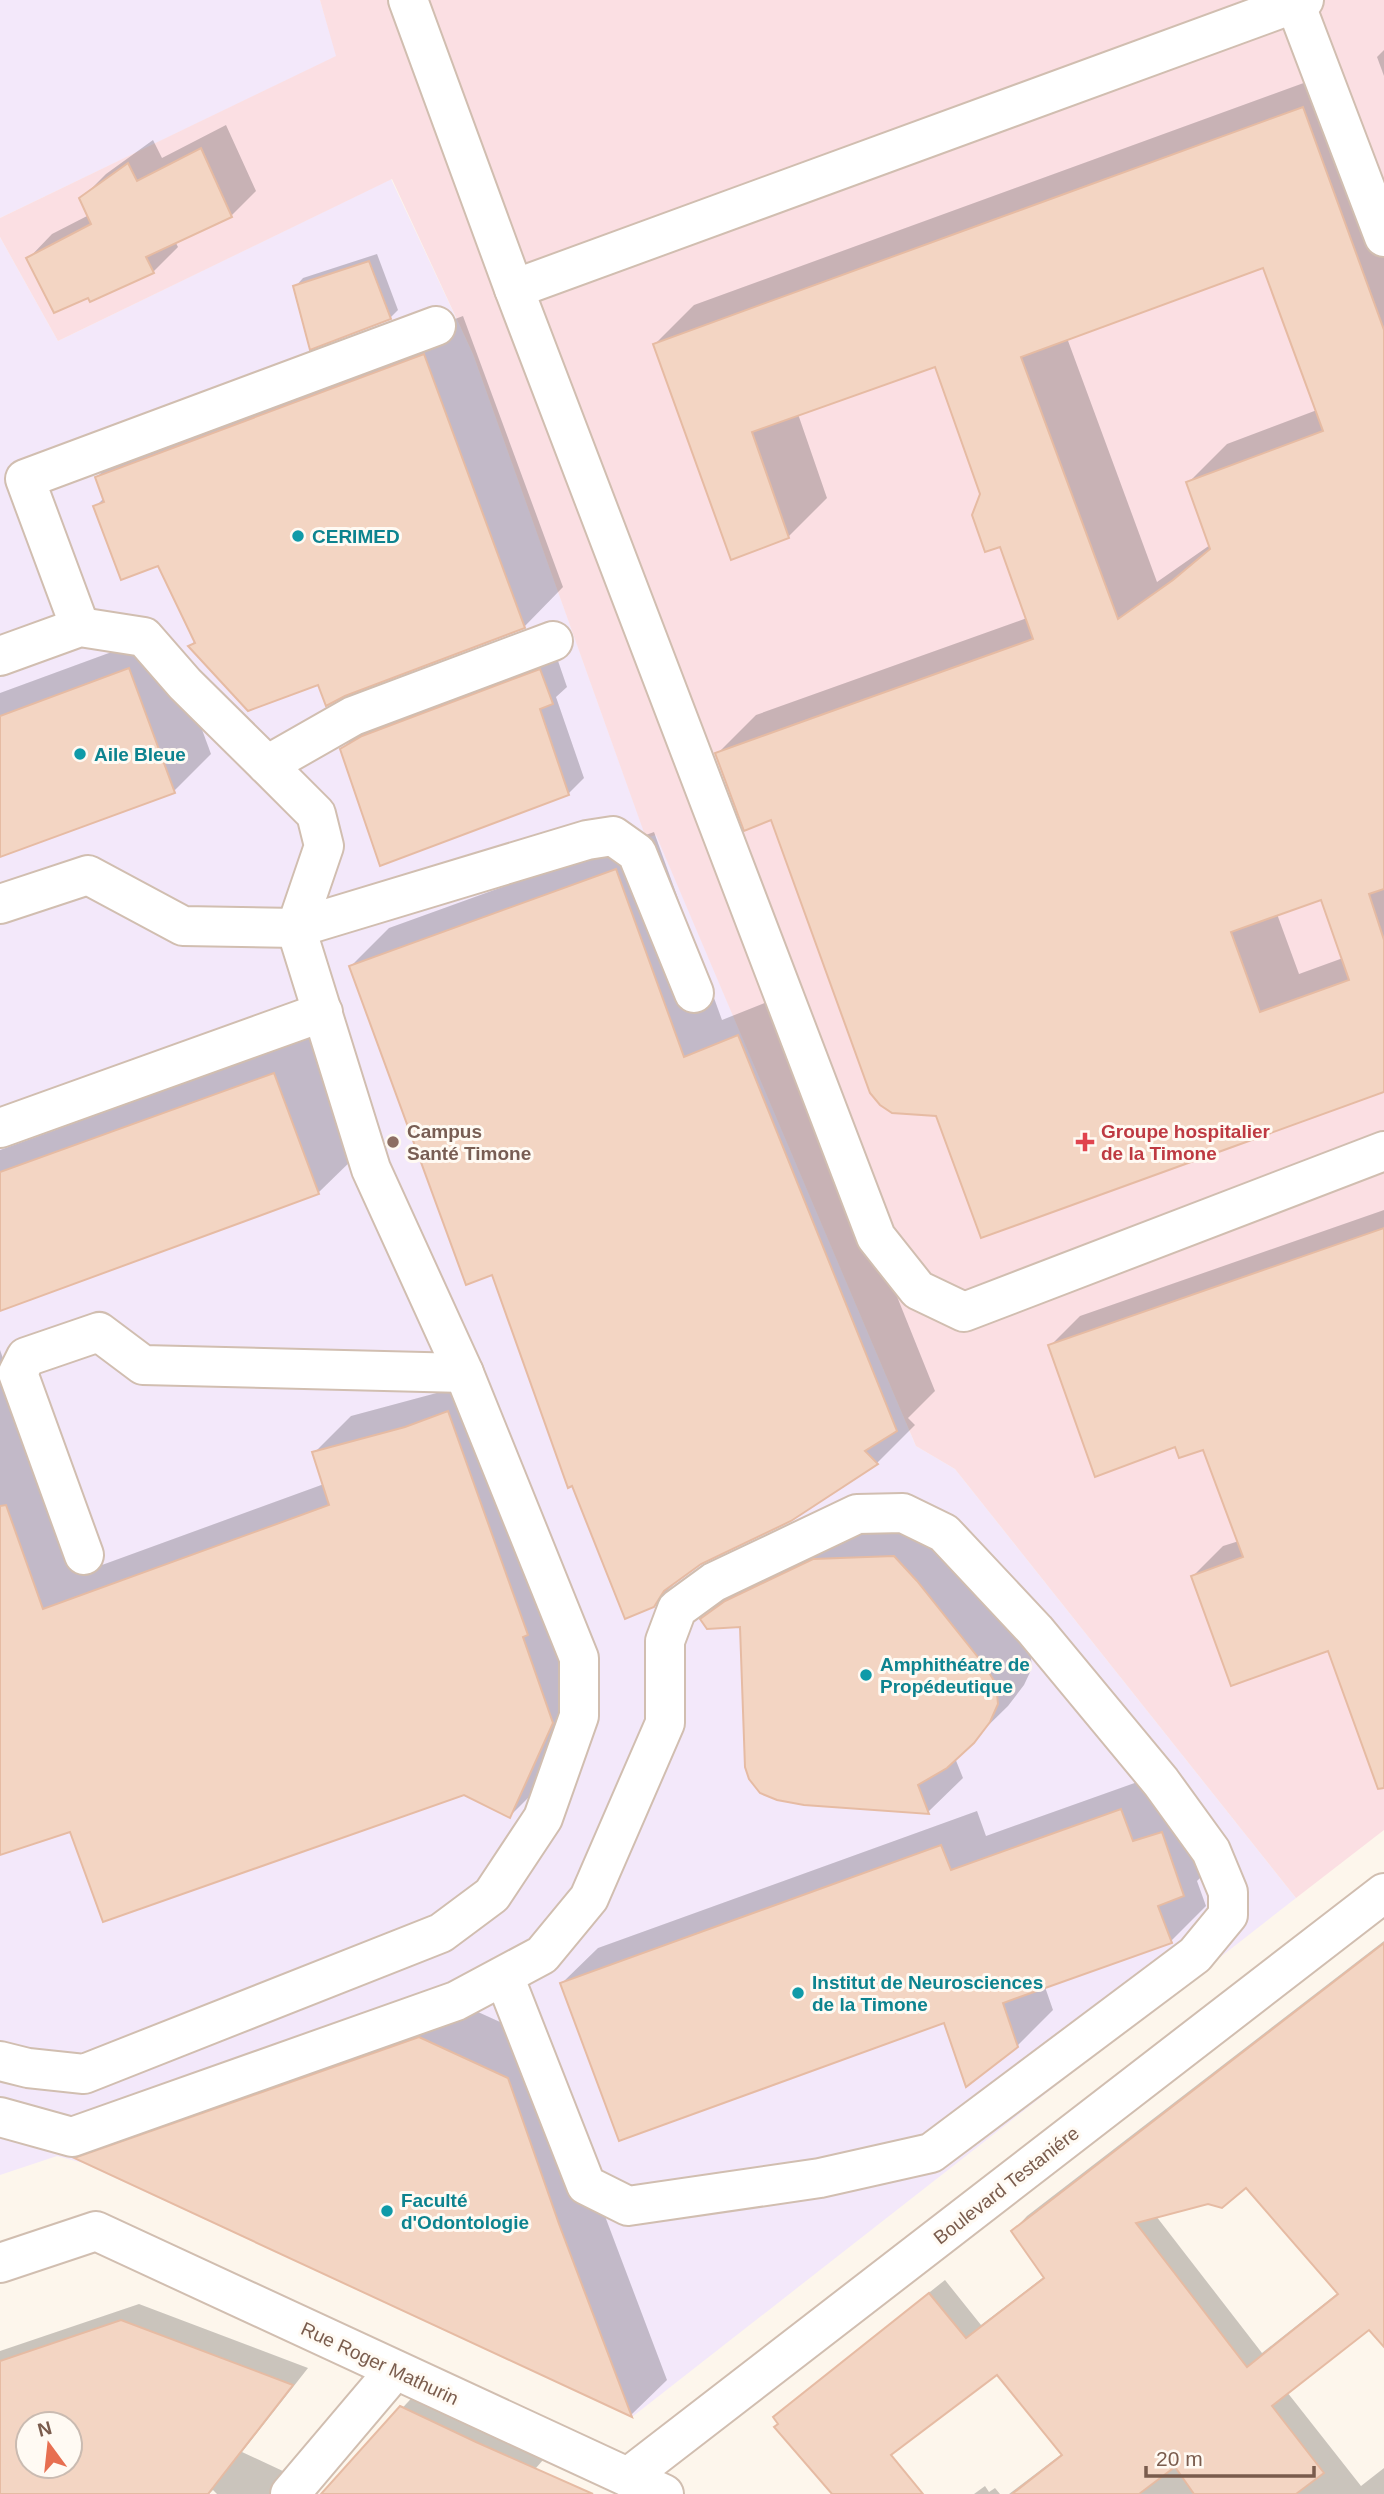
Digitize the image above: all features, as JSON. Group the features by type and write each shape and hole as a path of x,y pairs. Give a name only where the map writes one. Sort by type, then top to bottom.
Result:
{"street":[{"path":"408,0 514,289 876,1237 918,1290 964,1312 1384,1151"},
{"path":"514,289 1300,2 1384,237"},
{"path":"80,627 25,479 436,326"},
{"path":"0,656 80,627 144,637 185,684 316,814 324,846 296,928 371,1169 464,1373 579,1658 579,1716 543,1818 492,1895 441,1933 84,2074 0,2062"},
{"path":"267,765 353,716 554,641"},
{"path":"0,904 88,875 183,926 296,928 587,840 613,836 637,853 694,993"},
{"path":"0,1128 323,1012"},
{"path":"84,1555 18,1373 26,1357 99,1332 143,1365 464,1373"},
{"path":"0,2117 72,2137 456,2001 542,1955 589,1898 664,1723 665,1641 677,1609 714,1582 856,1514 903,1513 944,1533 1035,1630 1161,1782 1211,1851 1228,1892 1228,1915 1195,1955 931,2153 820,2178 628,2206 586,2185 504,1976"},
{"name":"Boulevard Testaniére","path":"628,2477 1384,1893"},
{"name":"Rue Roger Mathurin","path":"0,2263 96,2231 664,2494"},
{"path":"290,2494 395,2370"}],"shaded area":[{"path":"0,0 320,0 337,56 0,218"},
{"name":"Groupe hospitalier de la Timone","path":"320,0 1384,0 1384,1830 1296,1898 955,1469 916,1446 656,835 646,838 473,354 392,179 58,341 0,237 0,218 336,56"},
{"name":"Campus Santé Timone","path":"391,179 473,354 646,837 656,834 916,1446 955,1469 1296,1898 632,2417 83,2163 57,2156 0,2175 0,237 58,341"}],"building":[{"path":"1303,107 1384,330 1384,889 1369,894 1384,940 1384,1092 981,1238 936,1116 892,1113 880,1105 870,1093 771,820 744,831 715,753 1033,639 1000,547 985,552 972,515 980,494 935,367 752,432 789,538 731,560 653,344","holes":["1263,268 1323,431 1186,482 1210,549 1173,580 1118,619 1021,357","1321,900 1349,980 1260,1012 1231,932"]},
{"path":"201,148 232,217 146,257 154,273 90,302 88,298 54,313 26,258 91,224 79,198 128,163 137,181"},
{"path":"369,261 391,319 310,350 293,286"},
{"name":"CERIMED","path":"424,354 525,628 345,696 326,706 318,685 248,711 188,646 195,643 158,566 121,580 93,506 104,502 95,477"},
{"name":"Aile Bleue","path":"129,668 175,793 0,857 0,716"},
{"path":"540,669 553,704 540,709 569,795 380,866 340,749 362,736"},
{"path":"616,869 684,1057 738,1035 897,1431 865,1451 878,1464 791,1521 701,1564 664,1591 654,1607 625,1619 572,1486 568,1488 492,1275 466,1285 349,966"},
{"path":"274,1073 319,1194 0,1311 0,1172"},
{"path":"1384,1228 1384,1788 1378,1789 1328,1651 1231,1686 1191,1576 1243,1557 1203,1450 1179,1458 1175,1447 1095,1477 1048,1345"},
{"path":"448,1411 528,1635 523,1637 553,1723 510,1818 464,1795 103,1922 70,1832 0,1855 0,1506 6,1505 43,1609 329,1505 312,1452 405,1427"},
{"name":"Amphithéatre de Propédeutique","path":"894,1556 985,1666 996,1684 998,1704 990,1722 974,1743 947,1768 918,1785 929,1814 804,1805 777,1800 760,1793 749,1779 745,1767 740,1627 707,1629 700,1619 725,1601 813,1559"},
{"name":"Institut de Neurosciences de la Timone","path":"1121,1809 1133,1841 1162,1832 1184,1896 1158,1906 1172,1943 1003,2003 1018,2047 966,2087 944,2023 619,2141 560,1983 941,1845 951,1870"},
{"path":"1384,1943 1384,2347 1369,2330 1272,2406 1324,2473 1296,2494 1194,2494 1175,2467 1139,2494 1012,2494 1062,2455 997,2375 891,2455 923,2494 832,2494 774,2427 778,2424 773,2417 929,2293 966,2338 1044,2278 1011,2231","holes":["1246,2188 1338,2294 1247,2367 1136,2223 1208,2204 1222,2208"]},
{"name":"Faculté d'Odontologie","path":"419,2037 508,2078 559,2224 632,2417 74,2158"},
{"path":"121,2320 293,2385 208,2494 0,2494 0,2361"},
{"path":"400,2406 476,2442 593,2494 321,2494"}],"place":[{"name":"CERIMED","path":"298,536"},
{"name":"Aile Bleue","path":"80,754"},
{"name":"Campus Santé Timone","path":"393,1142"},
{"name":"Groupe hospitalier de la Timone","path":"1085,1142"},
{"name":"Amphithéatre de Propédeutique","path":"866,1675"},
{"name":"Institut de Neurosciences de la Timone","path":"798,1993"},
{"name":"Faculté d'Odontologie","path":"387,2211"}]}
